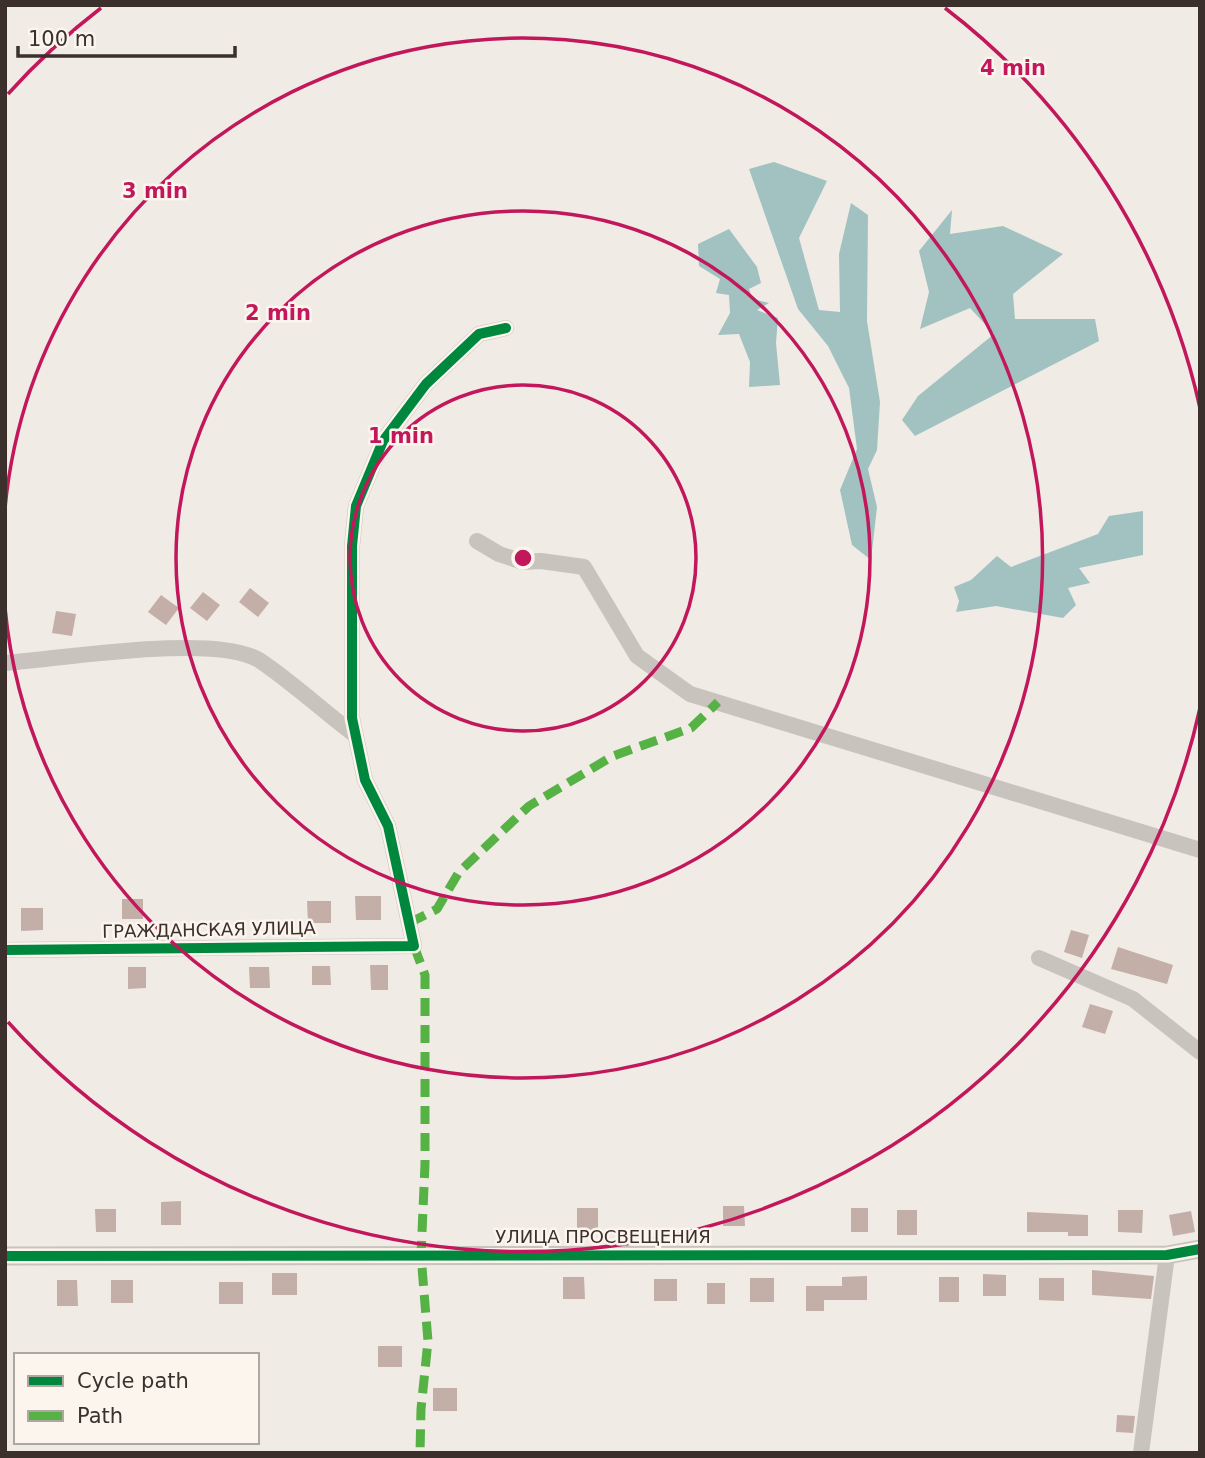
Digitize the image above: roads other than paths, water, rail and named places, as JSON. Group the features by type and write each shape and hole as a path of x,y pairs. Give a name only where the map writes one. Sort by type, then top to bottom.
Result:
{"street":[{"path":"355,736 352,718 352,546 356,506 383,441 426,384 479,334 506,328"},
{"path":"477,541 499,554 523,562 541,561 584,566 637,656 690,694 1200,850"},
{"path":"5,663 124,650 237,651 258,660 355,736"},
{"name":"ГРАЖДАНСКАЯ УЛИЦА","path":"5,950 414,946 388,827 365,780 355,736"},
{"path":"1039,958 1133,999 1200,1052"},
{"name":"УЛИЦА ПРОСВЕЩЕНИЯ","path":"5,1256 1167,1255 1200,1249"},
{"path":"1141,1453 1167,1255"}],"water":[{"path":"774,162 827,181 799,238 819,310 840,312 839,254 851,203 868,215 867,321 880,402 877,450 868,469 877,507 871,560 852,545 840,490 857,449 849,388 828,346 798,309 749,169"},
{"path":"952,210 950,234 1003,226 1063,254 1013,294 1015,319 1095,319 1099,341 915,436 902,420 918,396 994,334 970,308 920,329 929,292 919,251"},
{"path":"729,229 757,267 761,283 749,289 753,299 769,303 757,310 778,318 776,343 780,385 749,387 750,362 739,334 718,335 730,313 729,295 716,293 720,279 699,266 698,244"},
{"path":"1143,511 1143,555 1079,568 1090,583 1068,588 1076,605 1063,618 996,606 956,612 959,601 954,587 971,580 997,556 1011,567 1098,534 1109,516"}]}
